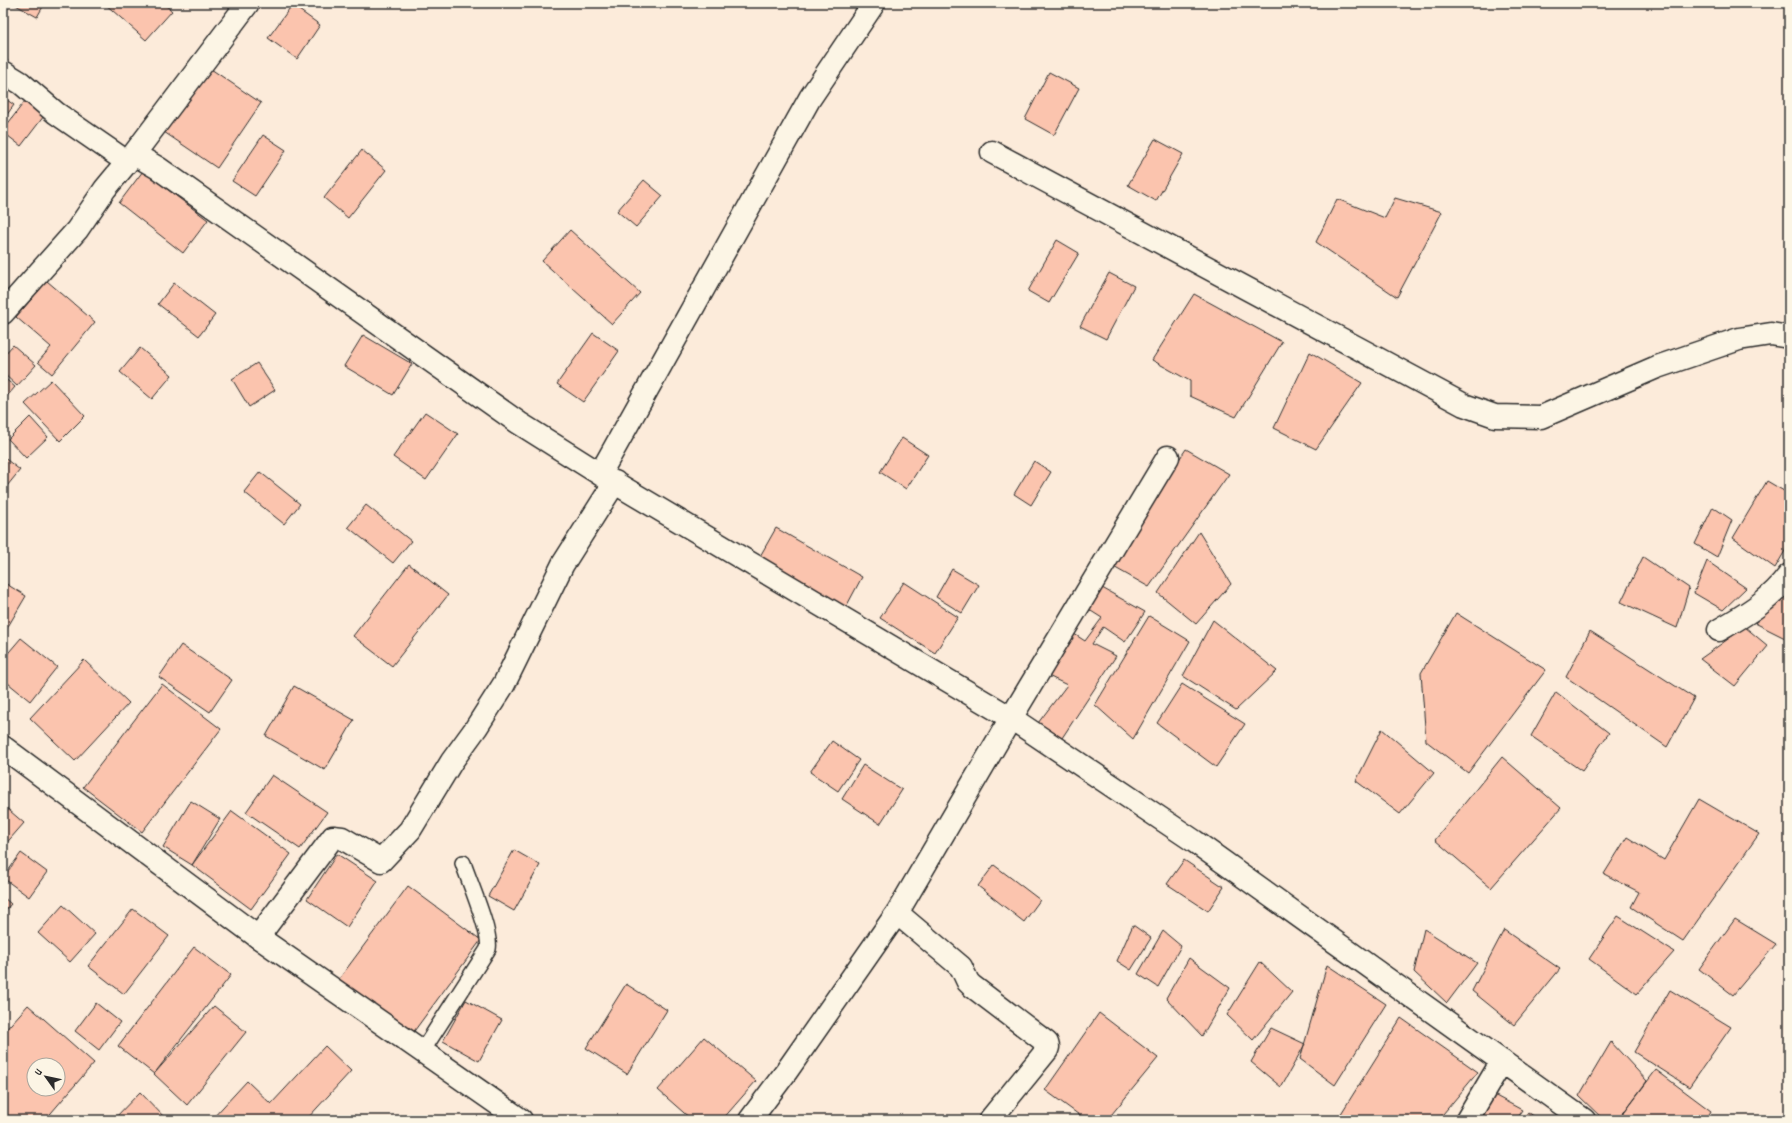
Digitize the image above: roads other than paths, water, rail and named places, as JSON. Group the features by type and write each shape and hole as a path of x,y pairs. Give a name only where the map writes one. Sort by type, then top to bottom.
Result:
{"street":[{"path":"3,313 77,230 105,189 131,158 248,3"},
{"path":"258,937 333,837 342,838 380,861 410,830 452,762 504,684 563,564 810,98 874,3"},
{"path":"3,72 21,83 56,113 131,158 158,168 519,423 608,478 1011,718 1194,841 1584,1120"},
{"path":"992,152 1464,405 1495,416 1541,417 1657,367 1739,339 1771,334 1789,337"},
{"path":"750,1120 786,1072 897,913 1011,718 1168,457"},
{"path":"1719,630 1755,610 1781,586 1789,575"},
{"path":"3,747 258,937 522,1120"},
{"path":"897,913 961,967 968,982 972,986 1043,1039 1048,1046 990,1120"},
{"path":"1467,1120 1502,1061"}],"lane":[{"path":"423,1050 488,949 489,945 485,925 463,863"}]}
